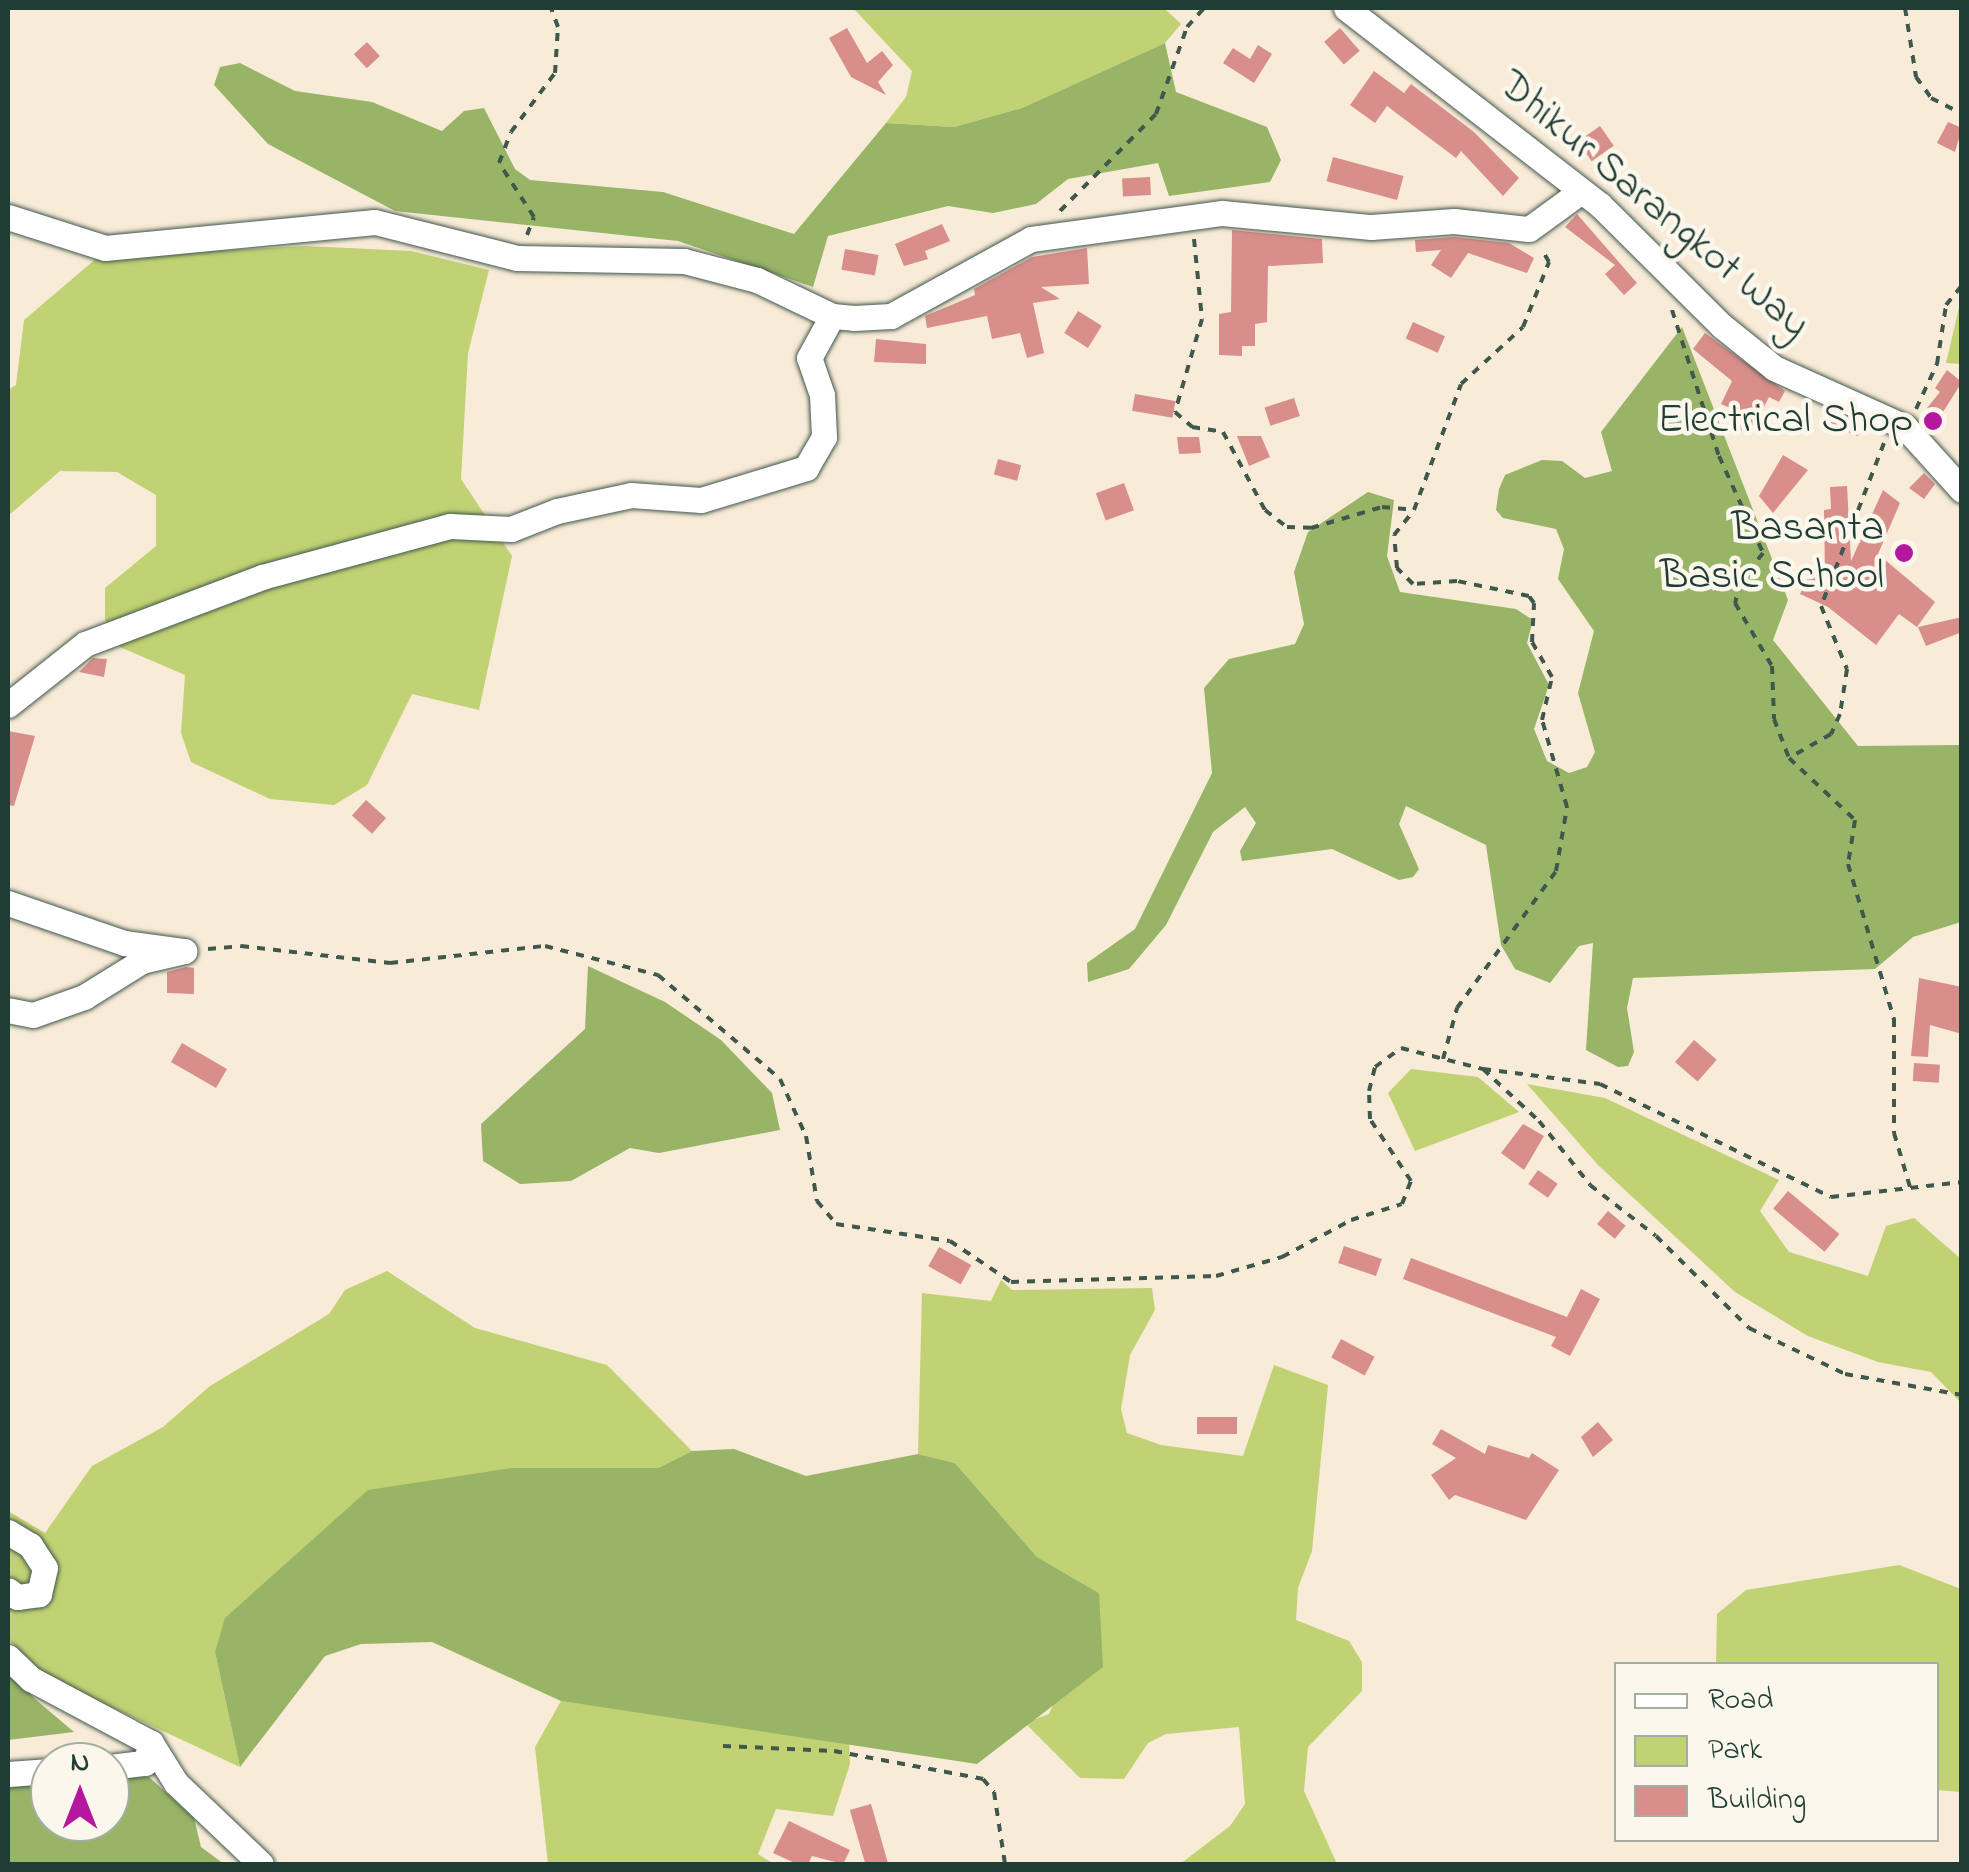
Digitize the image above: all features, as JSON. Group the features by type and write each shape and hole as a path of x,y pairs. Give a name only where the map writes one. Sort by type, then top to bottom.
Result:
{"street":[{"name":"Dhikur Sarangkot Way","path":"1346,8 1580,192 1774,368 1897,423 1962,490"},
{"path":"8,217 105,248 374,222 517,258 684,261 757,280 832,316 890,316 1031,239 1222,213 1371,227 1454,221 1529,229 1580,192"},
{"path":"8,705 85,644 262,577 450,526 511,529 556,511 631,495 701,500 806,468 824,437 822,396 808,358 832,316"},
{"path":"8,903 124,943 184,952"},
{"path":"8,1010 33,1015 84,997 142,961 184,952"},
{"path":"8,1532 30,1545 45,1568 39,1594 16,1597 8,1590"},
{"path":"8,1656 31,1679 151,1743 176,1783 262,1864"},
{"path":"130,1765 146,1763 151,1743"}],"path":[{"path":"517,258 534,218 499,163 511,132 555,73 558,27 551,8"},
{"path":"1031,239 1156,114 1188,26 1204,8"},
{"path":"1905,8 1916,76 1931,98 1962,114"},
{"path":"1192,220 1202,319 1175,412 1192,427 1223,432 1265,510 1287,528 1311,528 1382,507 1414,510"},
{"path":"1443,1059 1458,1008 1556,871 1567,807 1542,720 1552,677 1532,642 1534,602 1529,596 1458,581 1413,584 1397,568 1394,535 1414,510 1461,384 1523,327 1549,262 1529,229"},
{"path":"1789,758 1831,734 1840,714 1848,669 1821,606 1883,448 1897,423 1930,386 1946,305 1962,285"},
{"path":"1688,293 1671,308 1719,456 1763,553 1740,582 1736,603 1772,666 1774,720 1789,758 1855,820 1848,864 1894,1019 1894,1134 1910,1188"},
{"path":"184,952 241,946 390,963 544,946 658,975 780,1079 806,1136 818,1201 836,1224 950,1241 1012,1282 1216,1276 1282,1257 1352,1220 1402,1204 1411,1181 1370,1119 1369,1091 1376,1067 1401,1048 1483,1069 1600,1084 1831,1198 1878,1197 1910,1188 1962,1182"},
{"path":"1483,1069 1539,1121 1590,1185 1656,1236 1749,1328 1845,1374 1962,1394"},
{"path":"724,1746 834,1751 983,1780 994,1792 1005,1864"}],"green space":[{"path":"853,8 1164,8 1181,24 1165,43 1022,108 954,127 886,123 906,97 912,71"},
{"path":"1165,43 1176,92 1267,127 1281,160 1270,182 1169,196 1158,163 1068,179 1036,204 993,213 948,206 828,236 813,287 678,241 395,211 268,144 214,85 220,67 240,63 295,91 372,102 442,131 464,111 484,108 515,169 530,180 663,192 794,234 886,123 954,127 1022,108"},
{"path":"306,246 411,251 489,270 468,353 461,479 512,556 479,710 412,694 367,785 334,805 270,799 191,762 181,733 185,675 120,647 105,620 105,588 156,546 156,495 117,472 60,471 8,516 8,390 16,385 24,320 98,257"},
{"path":"1961,299 1961,364 1946,363"},
{"path":"1682,327 1788,600 1773,640 1858,746 1961,745 1961,922 1913,937 1875,969 1633,978 1627,1008 1634,1052 1628,1066 1618,1067 1586,1050 1593,943 1579,946 1550,983 1515,969 1501,945 1486,845 1406,806 1399,824 1419,869 1413,877 1399,880 1332,849 1242,861 1240,851 1256,823 1245,807 1213,832 1166,925 1129,969 1088,982 1087,963 1135,929 1212,773 1204,688 1229,659 1295,644 1304,624 1294,572 1308,532 1368,492 1394,500 1387,556 1400,592 1516,609 1533,620 1527,643 1549,685 1534,729 1547,761 1569,773 1587,767 1595,752 1578,693 1594,631 1558,579 1564,549 1556,529 1503,518 1496,510 1499,489 1505,475 1542,460 1562,461 1585,478 1612,471 1601,432"},
{"path":"588,966 665,1002 721,1040 772,1093 780,1130 659,1153 630,1148 571,1181 520,1184 483,1161 481,1124 585,1029"},
{"path":"1411,1069 1478,1077 1519,1112 1415,1151 1388,1093"},
{"path":"1527,1084 1605,1098 1779,1180 1760,1211 1789,1252 1868,1276 1886,1226 1914,1218 1961,1259 1961,1403 1931,1372 1878,1362 1808,1336 1735,1292 1598,1165"},
{"path":"387,1271 475,1328 607,1365 692,1451 658,1468 512,1468 215,1652 240,1767 43,1675 8,1639 8,1511 45,1533 92,1466 163,1427 210,1386 329,1314 345,1290"},
{"path":"1001,1280 1012,1290 1152,1288 1155,1310 1130,1355 1121,1409 1127,1433 1161,1445 1243,1456 1274,1365 1328,1385 1312,1551 1298,1588 1296,1620 1349,1641 1362,1662 1362,1691 1308,1747 1304,1791 1337,1864 1180,1864 1230,1826 1245,1804 1239,1727 1166,1734 1148,1743 1124,1779 1080,1778 1025,1723 1049,1714 1099,1593 1037,1557 955,1463 918,1454 922,1293 991,1301"},
{"path":"734,1449 806,1476 918,1454 955,1463 1037,1557 1099,1593 1103,1667 977,1764 561,1701 432,1642 361,1644 325,1656 240,1767 215,1652 225,1618 368,1490 512,1468 658,1468 692,1451"},
{"path":"1899,1565 1961,1589 1961,1792 1939,1790 1939,1662 1716,1662 1717,1614 1746,1590"},
{"path":"8,1671 35,1699 74,1732 8,1740"},
{"path":"561,1701 849,1742 850,1764 833,1816 776,1809 758,1854 774,1864 548,1864 535,1747"},
{"path":"130,1777 149,1777 194,1818 201,1847 224,1864 8,1863 8,1788 30,1785 30,1842 130,1842"}],"building":[{"path":"847,28 867,63 882,51 893,65 878,82 886,95 851,77 829,38"},
{"path":"1340,28 1360,51 1344,64 1324,42"},
{"path":"367,42 380,56 367,68 354,54"},
{"path":"1258,45 1272,54 1254,83 1223,63 1233,48 1250,59"},
{"path":"1374,71 1404,93 1411,84 1474,132 1519,178 1503,196 1461,151 1456,158 1387,106 1375,123 1350,105"},
{"path":"1948,122 1962,128 1955,152 1937,143"},
{"path":"1600,126 1614,146 1592,161 1578,141"},
{"path":"1333,157 1404,176 1397,200 1327,181"},
{"path":"1150,177 1151,195 1123,196 1122,178"},
{"path":"1577,214 1637,283 1624,295 1605,274 1615,265 1565,227"},
{"path":"942,224 950,241 925,251 928,259 904,266 895,244"},
{"path":"1232,230 1322,239 1323,263 1268,266 1267,322 1255,324 1255,346 1242,346 1242,356 1219,355 1219,314 1231,312"},
{"path":"1454,237 1509,243 1534,258 1527,273 1468,253 1451,278 1431,265 1441,250 1416,252 1415,240"},
{"path":"1087,248 1089,284 1041,287 1060,299 1033,303 1044,353 1027,358 1020,333 992,339 987,316 927,328 925,316 975,295 974,289 1032,257"},
{"path":"845,249 878,255 875,276 841,270"},
{"path":"1078,311 1102,326 1088,348 1064,333"},
{"path":"1413,322 1445,336 1438,353 1406,338"},
{"path":"1705,333 1785,391 1779,402 1769,397 1750,434 1731,425 1737,411 1721,404 1732,381 1693,349"},
{"path":"876,339 926,344 926,364 874,362"},
{"path":"1947,370 1962,382 1931,431 1919,418 1940,392 1935,388"},
{"path":"1135,394 1175,401 1172,418 1132,411"},
{"path":"1294,398 1300,416 1270,426 1265,408"},
{"path":"1835,413 1862,425 1858,436 1830,424"},
{"path":"1237,436 1261,436 1270,457 1249,466"},
{"path":"1177,437 1199,437 1201,453 1179,454"},
{"path":"1783,455 1808,470 1773,513 1759,496"},
{"path":"998,459 1021,465 1017,481 994,474"},
{"path":"1924,473 1935,484 1924,499 1909,488"},
{"path":"1124,483 1134,510 1106,521 1096,493"},
{"path":"1847,486 1851,561 1883,490 1900,503 1878,554 1935,602 1917,627 1899,614 1876,645 1828,607 1800,594 1812,569 1825,575 1824,510 1831,509 1830,487"},
{"path":"1962,617 1962,632 1926,646 1918,627"},
{"path":"93,658 107,659 104,677 79,672"},
{"path":"8,731 35,736 14,806 8,805"},
{"path":"366,800 386,818 372,834 352,816"},
{"path":"194,968 194,994 167,993 167,972"},
{"path":"1919,978 1962,987 1962,1034 1930,1025 1928,1057 1911,1056"},
{"path":"1694,1040 1717,1060 1698,1082 1675,1062"},
{"path":"182,1043 227,1069 216,1088 171,1062"},
{"path":"1914,1063 1940,1065 1939,1083 1913,1081"},
{"path":"1523,1124 1544,1136 1524,1170 1501,1153"},
{"path":"1538,1170 1558,1184 1548,1198 1528,1184"},
{"path":"1788,1191 1839,1234 1825,1252 1773,1209"},
{"path":"1608,1211 1626,1226 1615,1239 1597,1224"},
{"path":"1344,1246 1382,1259 1376,1276 1338,1263"},
{"path":"939,1247 971,1265 961,1284 928,1266"},
{"path":"1411,1258 1567,1317 1581,1289 1600,1299 1570,1356 1551,1346 1556,1337 1403,1279"},
{"path":"1341,1339 1375,1357 1365,1375 1331,1358"},
{"path":"1197,1417 1237,1417 1237,1434 1197,1434"},
{"path":"1598,1422 1613,1440 1593,1457 1581,1437"},
{"path":"1441,1429 1485,1454 1488,1445 1529,1458 1532,1453 1559,1470 1526,1520 1455,1495 1449,1500 1431,1475 1456,1458 1432,1444"},
{"path":"871,1804 888,1864 865,1864 850,1810"},
{"path":"789,1821 850,1850 843,1864 812,1856 808,1864 797,1864 773,1853"}],"place":[{"name":"Electrical Shop","path":"1933,421"},
{"name":"Basanta Basic School","path":"1904,553"}]}
